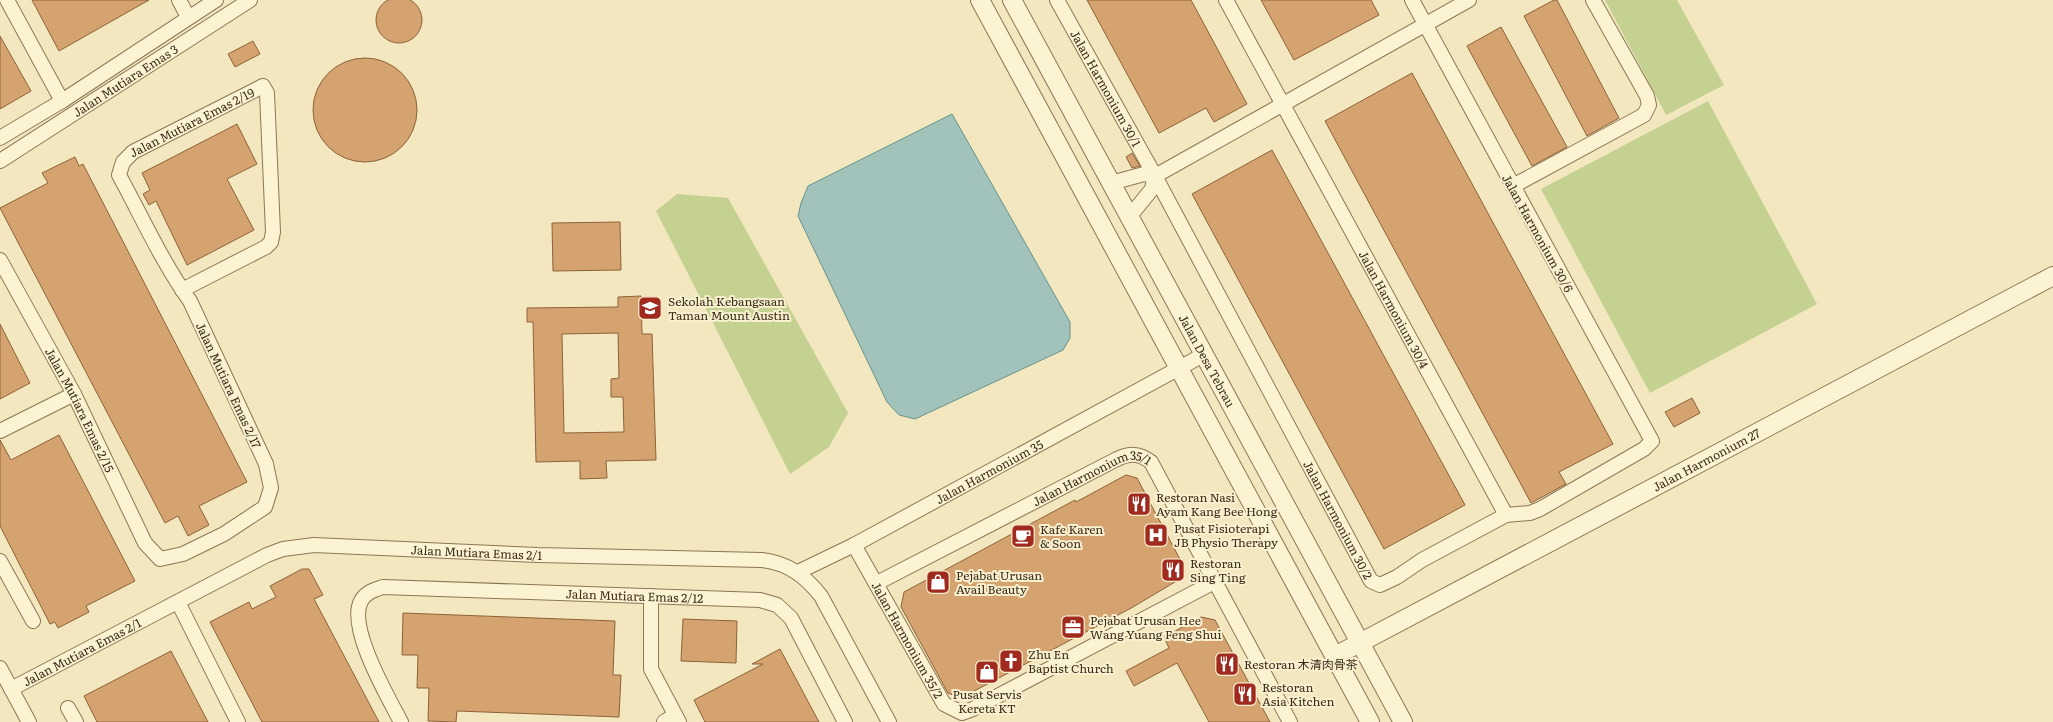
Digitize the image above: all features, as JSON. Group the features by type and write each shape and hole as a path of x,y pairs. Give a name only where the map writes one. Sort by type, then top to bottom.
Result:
{"street":[{"path":"7,0 62,101"},
{"path":"179,0 188,17"},
{"name":"Jalan Mutiara Emas 3","path":"0,138 62,101 216,0"},
{"name":"Jalan Mutiara Emas 3","path":"0,161 250,0"},
{"path":"980,0 1370,722"},
{"name":"Jalan Desa Tebrau","path":"1012,0 1403,722"},
{"name":"Jalan Harmonium 30/1","path":"1058,0 1155,176"},
{"name":"Jalan Harmonium 30/4","path":"1226,0 1506,515"},
{"name":"Jalan Harmonium 30/6","path":"1412,0 1652,441"},
{"path":"1110,183 1144,174 1155,176 1469,0"},
{"path":"1512,186 1644,115 1649,105 1646,96 1593,0"},
{"name":"Jalan Mutiara Emas 2/19","path":"123,162 133,152 263,86 267,93 273,232 271,242 266,247 182,290"},
{"name":"Jalan Mutiara Emas 2/17","path":"123,162 119,175 182,290 190,301 266,464 271,488 265,508 224,534 183,554 160,559"},
{"path":"1130,216 1152,188 1155,176"},
{"name":"Jalan Harmonium 30/2","path":"1155,176 1371,581 1380,584 1397,577 1422,560 1506,515 1530,513 1540,509 1644,449 1652,441"},
{"name":"Jalan Mutiara Emas 2/15","path":"0,260 74,394 145,543 160,559"},
{"name":"Jalan Harmonium 27","path":"1335,656 2053,276"},
{"name":"Jalan Harmonium 35","path":"798,572 854,545 1205,354"},
{"path":"0,431 74,394"},
{"name":"Jalan Harmonium 35/1","path":"877,584 1117,459 1126,455 1136,454 1151,462 1290,722"},
{"name":"Jalan Mutiara Emas 2/1","path":"10,689 267,555 283,549 314,545 538,555 762,560 774,561 798,572 821,596 889,722"},
{"name":"Jalan Harmonium 35/2","path":"854,545 944,704 962,713 973,709 1216,581"},
{"path":"0,561 33,621"},
{"name":"Jalan Mutiara Emas 2/12","path":"401,722 363,641 358,619 361,602 366,594 383,588 760,600 777,605 791,618 845,722"},
{"path":"650,596 651,669 672,720"},
{"path":"178,602 238,722"},
{"path":"0,668 29,722"},
{"path":"68,708 76,722"}],"green space":[{"path":"1605,0 1677,0 1724,85 1666,115"},
{"path":"1708,101 1817,304 1650,393 1541,189"},
{"path":"677,194 728,198 848,413 829,447 790,474 656,211"}],"water":[{"path":"952,114 1070,322 1070,338 1063,350 915,419 899,415 887,402 798,216 808,186"}],"building":[{"path":"399,-3 412,1 418,7 422,20 418,33 412,39 399,43 386,39 380,33 376,20 380,7 386,1"},
{"path":"32,0 149,0 59,51"},
{"path":"1087,0 1191,0 1247,104 1214,122 1206,108 1159,133"},
{"path":"1261,0 1371,0 1379,15 1294,60"},
{"path":"1557,0 1619,118 1587,136 1524,16"},
{"path":"1501,27 1567,147 1532,166 1467,46"},
{"path":"0,36 31,91 0,109"},
{"path":"253,41 260,54 235,67 228,54"},
{"path":"365,58 385,62 402,73 413,90 417,110 413,130 402,147 385,158 365,162 345,158 328,147 317,130 313,110 317,90 328,73 345,62"},
{"path":"1412,73 1613,444 1559,472 1566,484 1531,503 1325,121"},
{"path":"237,124 257,164 227,179 254,230 187,265 156,201 149,205 143,194 150,190 142,173"},
{"path":"1272,150 1465,505 1384,549 1192,194"},
{"path":"1132,153 1140,166 1132,168 1126,157"},
{"path":"75,157 79,166 83,164 247,482 199,506 209,525 188,536 178,516 165,523 0,208 48,183 42,173"},
{"path":"620,222 621,270 553,271 552,223"},
{"path":"641,296 642,334 652,334 656,460 606,461 607,478 580,479 580,461 536,462 533,322 527,322 527,308 618,307 618,297","holes":["618,333 619,378 611,379 611,397 623,397 624,432 564,433 562,334"]},
{"path":"0,324 30,383 0,399"},
{"path":"1692,398 1700,413 1674,427 1665,412"},
{"path":"59,435 135,581 86,606 89,612 58,628 55,622 50,624 0,526 0,440 11,460"},
{"path":"1126,475 1137,478 1183,565 1180,579 1133,607 961,698 948,693 901,607 904,592 1075,500 1076,502"},
{"path":"302,569 309,569 323,595 314,599 379,722 262,722 210,622 249,602 252,609 276,597 270,586"},
{"path":"403,613 615,621 613,675 621,675 619,717 457,711 456,722 428,721 429,688 417,688 418,655 402,655"},
{"path":"1201,617 1215,620 1270,722 1209,722 1177,663 1134,686 1126,671 1169,648 1164,637"},
{"path":"683,619 737,621 736,663 681,661"},
{"path":"780,649 819,722 705,722 694,700 763,664 752,664"},
{"path":"171,651 208,722 97,722 84,696"}],"place":[{"name":"Sekolah Kebangsaan Taman Mount Austin","path":"650,308"},
{"name":"Restoran Nasi Ayam Kang Bee Hong","path":"1139,504"},
{"name":"Pusat Fisioterapi JB Physio Therapy","path":"1156,535"},
{"name":"Kafe Karen & Soon","path":"1023,536"},
{"name":"Restoran Sing Ting","path":"1173,570"},
{"name":"Pejabat Urusan Avail Beauty","path":"938,582"},
{"name":"Pejabat Urusan Hee Wang Yuang Feng Shui","path":"1073,627"},
{"name":"Zhu En Baptist Church","path":"1011,661"},
{"name":"Restoran 木清肉骨茶","path":"1227,664"},
{"name":"Pusat Servis Kereta KT","path":"987,672"},
{"name":"Restoran Asia Kitchen","path":"1245,694"}]}
